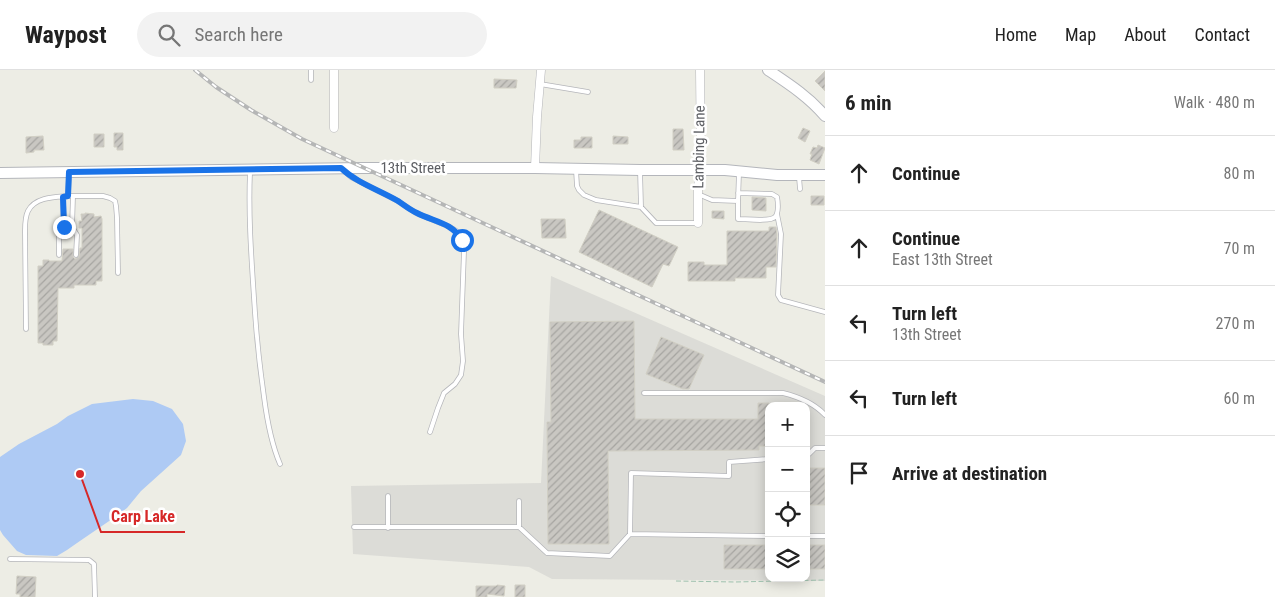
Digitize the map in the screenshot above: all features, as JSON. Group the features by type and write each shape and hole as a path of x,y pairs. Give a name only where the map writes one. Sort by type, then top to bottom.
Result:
{"street":[{"path":"334,70 334,128"},
{"path":"536,168 537,117 541,70"},
{"name":"Lambing Lane","path":"698,223 698,194 701,170 700,70"},
{"path":"768,70 812,101 825,116"},
{"name":"13th Street","path":"0,173 341,168 536,168 701,170 777,175 825,175"}],"lane":[{"path":"311,70 311,80"},
{"path":"540,84 588,92"},
{"path":"341,168 351,177 398,201 416,213 450,227 458,232 462,240 464,251 461,334 463,361 461,375 444,393 430,432"},
{"path":"576,169 576,186 584,195 596,200 640,207 656,223 698,223"},
{"path":"250,170 252,269 258,356 266,411 274,449 280,464"},
{"path":"640,170 640,207"},
{"path":"738,171 738,219 768,219 775,217 777,214"},
{"path":"69,172 72,227 77,235 76,255"},
{"path":"799,175 800,189"},
{"path":"738,193 769,193 775,195 778,200 777,214 781,234 778,295 781,300 825,312"},
{"path":"698,194 712,200 738,201"},
{"path":"26,329 25,231 28,210 34,204 46,198 71,196 104,196 114,201 117,218 118,273"},
{"path":"59,255 59,234 64,227 63,197"},
{"path":"64,227 72,227"},
{"path":"644,393 783,392 799,397 819,408 825,415"},
{"path":"810,453 815,448 825,448"},
{"path":"354,527 519,527 547,553 610,556 630,534 631,473 729,476 729,462 765,459"},
{"path":"388,496 388,528"},
{"path":"519,501 519,527"},
{"path":"630,534 765,536"},
{"path":"810,536 825,536"},
{"path":"10,559 89,560 94,564 95,597"}],"path":[{"path":"676,581 825,580"}],"shaded area":[{"path":"551,276 825,396 825,581 810,581 810,402 765,402 765,581 552,579 529,567 353,554 351,486 541,483"}],"water":[{"path":"133,399 153,401 172,409 183,424 186,441 181,455 141,491 127,508 57,556 26,555 17,551 0,530 0,457 19,444 92,404"}],"building":[{"path":"825,71 825,91 815,81"},
{"path":"494,79 517,80 516,88 494,88"},
{"path":"803,128 810,131 805,142 798,138"},
{"path":"673,129 683,129 684,150 673,150"},
{"path":"114,133 123,133 123,150 117,150 117,147 114,147"},
{"path":"94,134 104,134 104,147 94,147"},
{"path":"43,136 44,150 34,150 34,152 26,153 26,137"},
{"path":"613,136 628,137 628,144 613,144"},
{"path":"581,137 592,137 592,148 574,148 574,140 581,140"},
{"path":"818,145 825,148 819,164 810,160 813,147 817,148"},
{"path":"811,196 824,196 824,205 811,205"},
{"path":"752,197 766,198 766,211 752,210"},
{"path":"599,210 678,247 669,266 663,264 652,287 579,252"},
{"path":"712,211 724,211 724,219 712,218"},
{"path":"81,214 94,214 94,217 101,216 102,219 102,281 96,281 96,285 74,285 74,288 58,288 57,341 53,341 53,345 43,345 43,343 38,343 38,266 43,266 43,260 62,261 63,249 73,249 73,257 75,259 79,257 80,248 82,248 82,228 79,228 79,221 82,221"},
{"path":"541,219 565,219 566,238 542,238"},
{"path":"769,227 776,227 776,267 766,267 766,278 735,278 735,281 688,281 688,262 704,262 704,265 727,265 727,231 769,231"},
{"path":"634,321 635,419 758,419 758,403 765,403 765,446 759,446 759,450 608,451 609,544 548,544 547,422 551,422 550,322"},
{"path":"661,337 704,355 689,389 683,389 646,374"},
{"path":"810,468 825,468 825,505 810,505"},
{"path":"724,545 765,545 765,569 724,569"},
{"path":"810,545 825,545 825,569 810,569"},
{"path":"17,576 36,577 35,597 20,597 20,594 16,594"},
{"path":"515,585 525,585 525,597 515,597"},
{"path":"476,586 505,586 504,596 487,594 487,597 476,597"}],"railway":[{"path":"195,70 216,87 251,110 302,139 825,382"}],"place":[{"name":"Carp Lake","path":"80,474"}],"route":[{"path":"64,227 63,197 68,196 69,172 341,168 351,177 398,201 416,213 450,227 458,232 462,240"}]}
